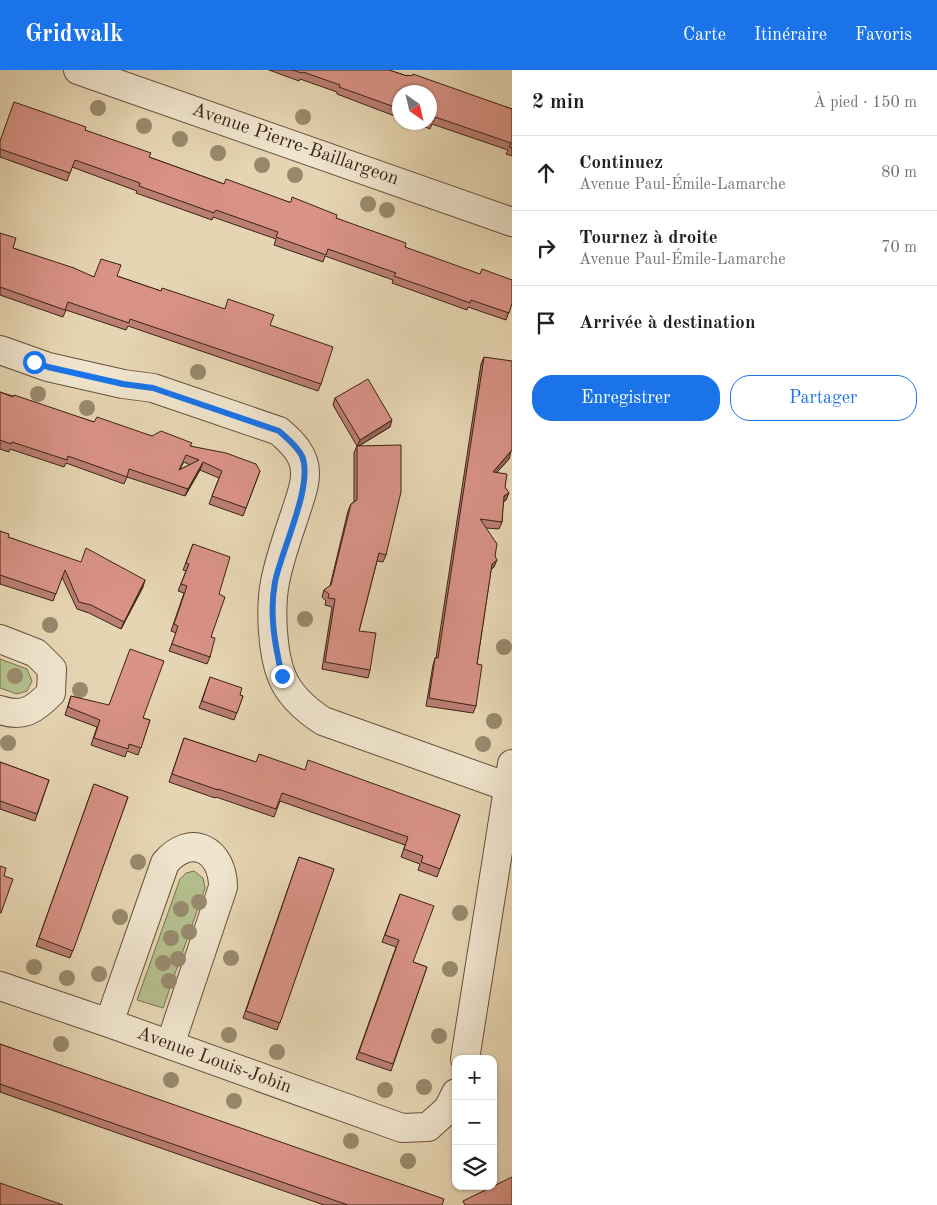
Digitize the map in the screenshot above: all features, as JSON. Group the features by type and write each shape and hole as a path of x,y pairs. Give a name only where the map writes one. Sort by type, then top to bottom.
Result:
{"street":[{"name":"Avenue Pierre-Baillargeon","path":"78,70 512,222"},
{"path":"0,350 48,367 123,384 153,388 279,431 302,456 305,475 275,582 272,612 275,643 282,676 295,698 308,712 323,720 510,776 502,899 466,1055"},
{"path":"0,639 36,653 52,669 51,693 35,709 11,714 0,710"},
{"path":"109,1023 165,864 171,856 180,850 191,846 202,847 219,864 224,875 223,887 170,1045"},
{"name":"Avenue Louis-Jobin","path":"0,986 402,1128 428,1127 448,1109 452,1100"}],"green space":[{"path":"0,659 27,669 32,681 27,691 17,694 0,688"},
{"path":"194,871 203,878 205,888 163,1008 137,1000 180,879 186,873"}],"building":[{"path":"292,70 389,70 407,76 412,76 413,74 512,109 512,148 509,147 511,143 437,118 437,85 392,85 392,106 339,87 340,85"},
{"path":"14,102 86,127 85,130 151,153 149,157 224,184 226,179 289,202 291,202 292,197 337,215 336,218 406,243 405,247 480,274 482,269 512,280 512,303 509,313 471,300 470,303 394,276 396,273 328,249 326,255 276,237 278,232 216,210 214,213 139,186 140,183 75,160 70,173 0,149 0,141"},
{"path":"0,233 16,238 13,248 74,268 94,277 101,259 121,265 117,276 161,291 162,288 225,309 228,299 274,315 270,325 333,347 321,384 130,319 129,323 68,302 65,310 0,287"},
{"path":"484,357 512,361 512,449 493,472 507,474 505,487 509,493 504,496 502,522 480,519 497,544 495,556 497,560 492,564 477,664 482,665 476,706 429,698 435,658 438,658"},
{"path":"368,379 392,420 360,440 335,398"},
{"path":"0,392 94,422 97,417 152,436 161,431 192,443 190,446 226,453 256,464 260,471 246,508 212,496 222,471 203,462 188,489 129,469 127,477 68,456 67,460 12,442 11,444 0,440","holes":["186,455 199,460 179,470"]},
{"path":"401,445 401,492 386,555 379,553 359,631 376,633 370,670 325,662 335,599 328,598 329,594 324,590 331,585 351,504 357,500 357,446"},
{"path":"0,531 9,534 8,537 81,562 86,548 145,580 124,622 91,605 79,602 65,570 56,594 0,575"},
{"path":"193,544 230,557 219,594 225,597 211,637 215,638 210,657 172,644 178,626 174,624 187,586 181,584 189,564 186,563"},
{"path":"130,649 164,661 143,718 150,720 141,748 129,744 128,749 94,738 100,720 68,707 71,696 109,705"},
{"path":"210,677 242,688 240,695 243,696 237,713 202,701"},
{"path":"184,738 256,762 259,754 305,770 308,760 460,815 440,869 421,862 423,856 404,849 408,837 282,793 276,809 172,774"},
{"path":"0,762 49,780 37,814 0,801"},
{"path":"94,784 128,797 73,951 39,938"},
{"path":"299,857 334,869 280,1023 246,1011"},
{"path":"0,866 6,868 4,876 13,879 1,913 0,913"},
{"path":"400,894 434,906 413,962 427,967 393,1064 359,1052 399,940 385,935"},
{"path":"0,1044 444,1199 442,1205 348,1205 0,1084"},
{"path":"512,1177 512,1205 465,1205 463,1201 485,1190 497,1190 497,1184"},
{"path":"0,1183 63,1205 0,1205"}],"route":[{"path":"34,362 123,384 153,388 279,431 292,443 302,456 305,475 275,582 272,612 275,643 282,676"}]}
